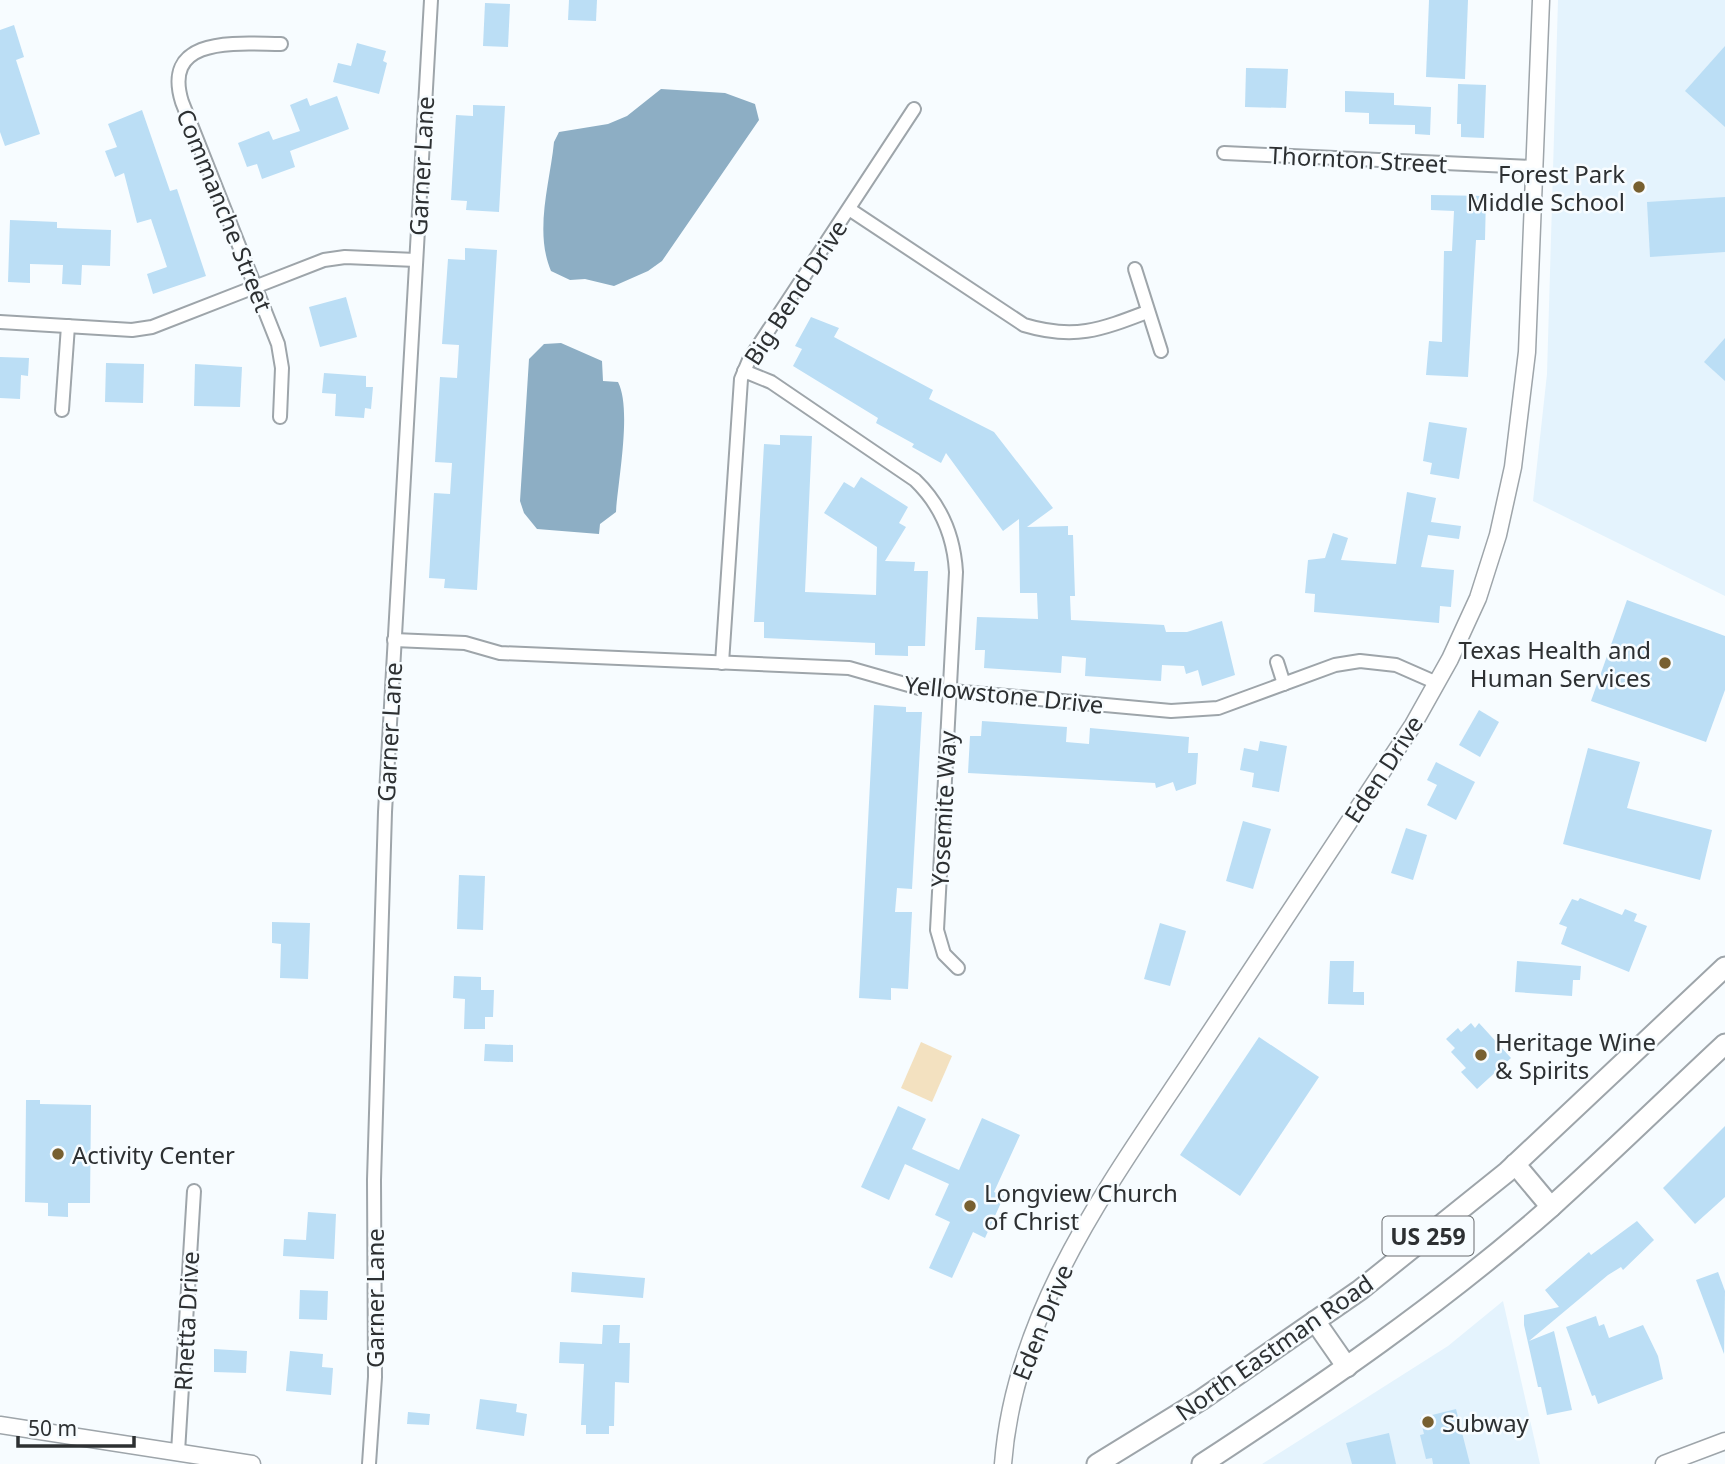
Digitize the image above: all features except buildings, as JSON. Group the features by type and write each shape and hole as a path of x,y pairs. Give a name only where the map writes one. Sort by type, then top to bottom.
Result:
{"main road":[{"name":"North Eastman Road","path":"1097,1464 1201,1399 1360,1290 1515,1164 1725,967"},
{"name":"US 259","path":"1202,1464 1347,1367 1417,1316 1551,1207 1725,1044"},
{"path":"1515,1164 1551,1207"},
{"path":"1315,1321 1347,1367"}],"street":[{"name":"Garner Lane","path":"369,1464 374,1377 374,1180 384,812 431,0"},
{"name":"Eden Drive","path":"1003,1464 1010,1411 1025,1356 1042,1310 1071,1251 1437,683 1478,598 1498,535 1510,483 1527,352 1541,0"},
{"name":"Commanche Street","path":"280,417 281,355 257,287 182,102 178,82 186,60 207,46 281,44"},
{"name":"Big Bend Drive","path":"722,663 739,395 744,371 914,109"},
{"name":"Thornton Street","path":"1224,153 1535,167"},
{"path":"849,209 1024,325 1051,332 1079,333 1102,329 1147,312"},
{"path":"0,322 132,330 152,327 329,259 416,260"},
{"path":"1135,270 1161,351"},
{"path":"62,410 68,326"},
{"name":"Yosemite Way","path":"744,371 771,382 906,473 923,488 939,509 950,535 956,560 937,930 944,954 958,968"},
{"name":"Yellowstone Drive","path":"394,640 466,643 500,653 849,668 907,686 1198,711 1218,708 1335,665 1360,661 1396,665 1437,683"},
{"path":"1277,662 1284,684"},
{"name":"Rhetta Drive","path":"178,1452 194,1191"},
{"path":"0,1425 252,1464"},
{"path":"1664,1464 1725,1441"}],"shaded area":[{"name":"Forest Park Middle School","path":"1558,0 1725,0 1725,596 1533,501 1547,374"},
{"path":"921,1042 952,1056 932,1102 901,1088"},
{"path":"1503,1301 1540,1464 1262,1464 1448,1346"}],"water":[{"path":"661,89 725,93 755,104 759,120 662,261 648,271 614,286 585,279 570,280 551,271 546,256 543,223 554,142 559,132 608,124 627,116"},
{"path":"561,343 602,361 603,381 618,382 622,394 624,427 616,512 600,524 599,534 537,529 524,513 520,501 529,359 544,344"}],"place":[{"name":"Forest Park Middle School","path":"1639,187"},
{"name":"Texas Health and Human Services","path":"1665,663"},
{"name":"Heritage Wine & Spirits","path":"1481,1055"},
{"name":"Activity Center","path":"58,1154"},
{"name":"Longview Church of Christ","path":"970,1206"},
{"name":"Subway","path":"1428,1422"}]}
